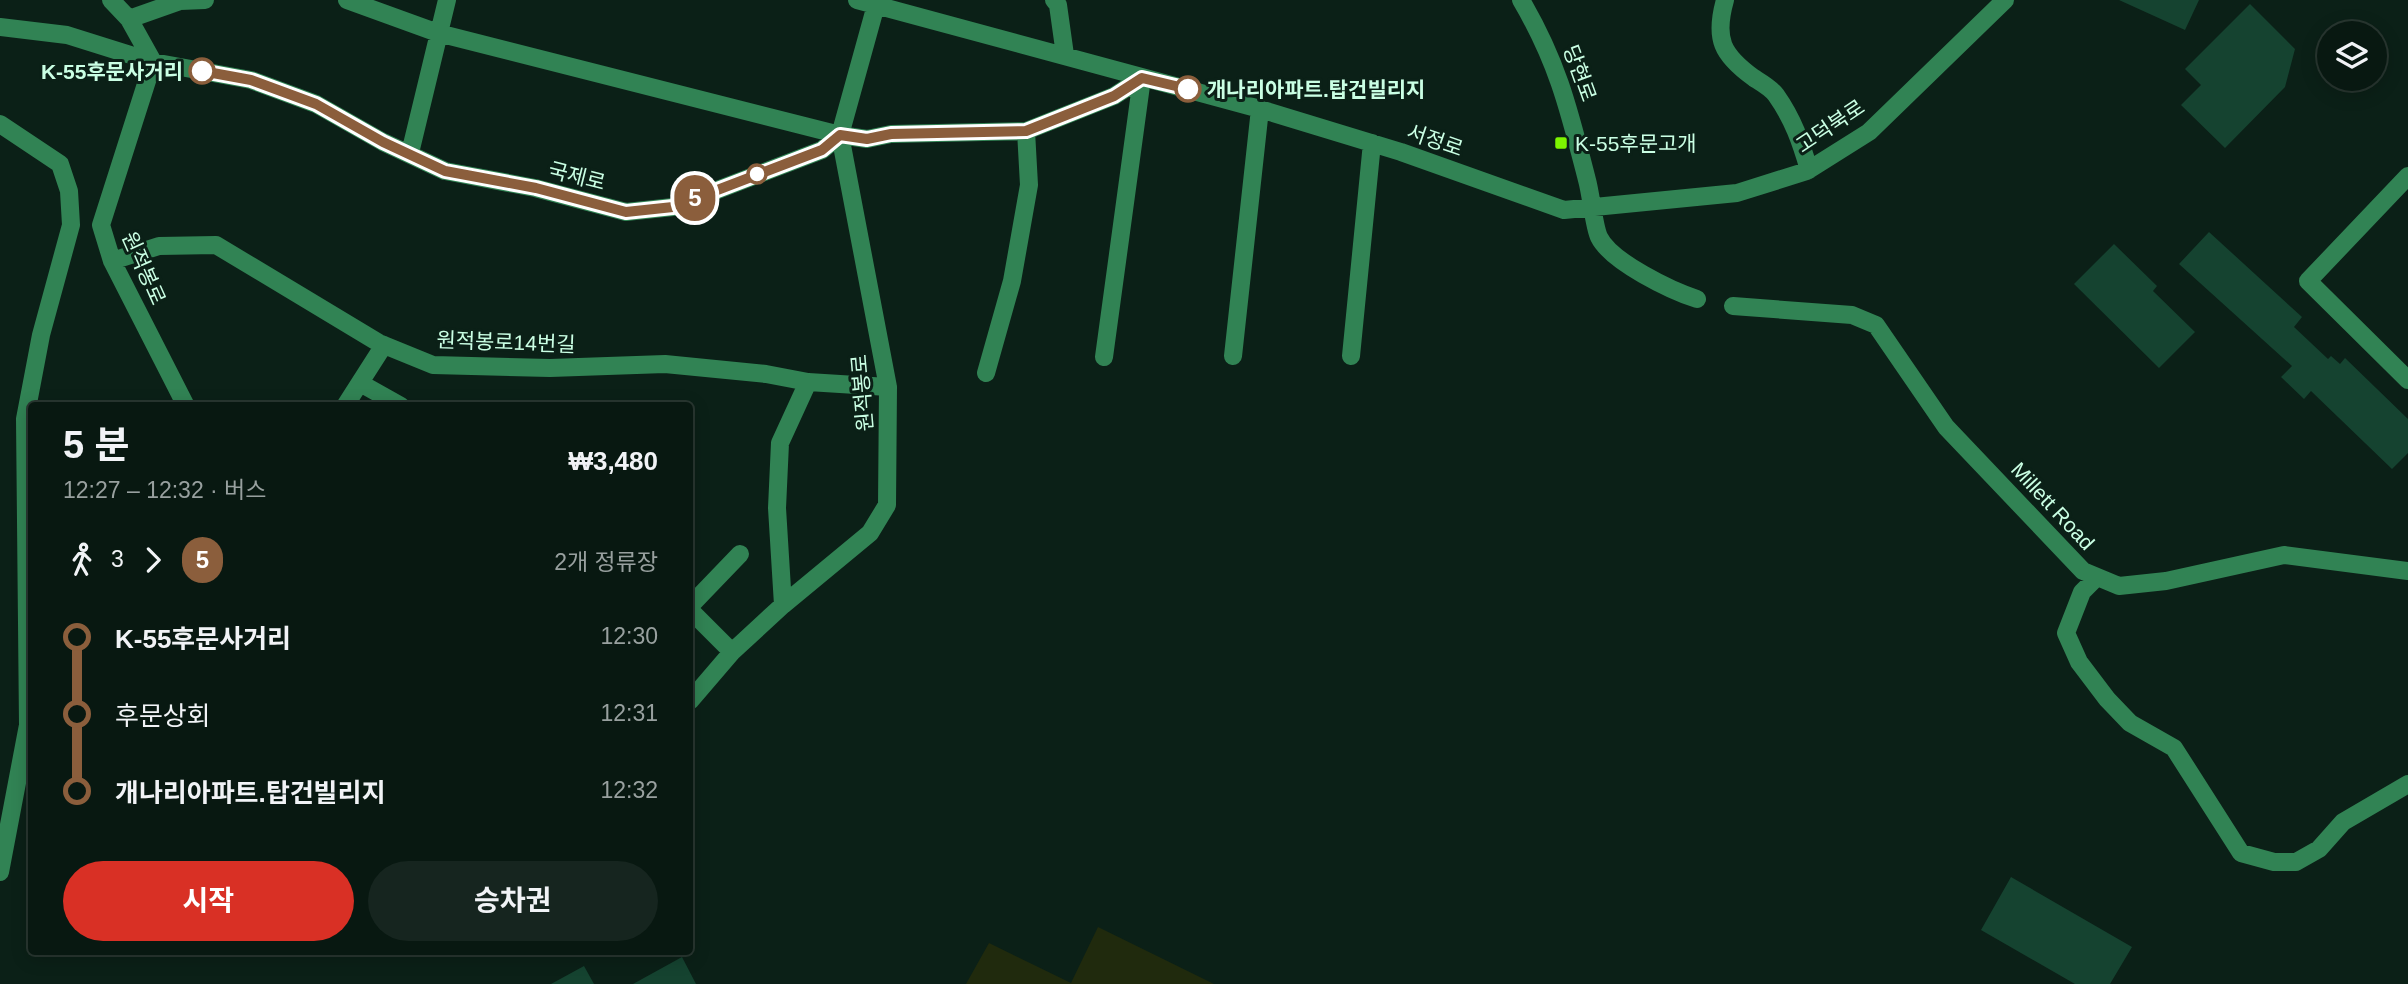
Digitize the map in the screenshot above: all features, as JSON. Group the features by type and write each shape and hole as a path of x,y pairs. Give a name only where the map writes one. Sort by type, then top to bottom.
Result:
{"street":[{"path":"111,0 129,19 153,62"},
{"path":"129,19 180,1 205,0"},
{"path":"347,0 438,33 840,135 867,139 891,134 1026,131 1114,96 1142,78"},
{"path":"410,153 447,0"},
{"name":"서정로","path":"857,0 1260,109 1372,143 1564,210 1595,207"},
{"path":"1054,0 1058,5 1065,55"},
{"name":"당현로","path":"1521,0 1544,39 1569,103 1595,207"},
{"path":"1725,0 1721,15 1720,41 1732,61 1774,92 1798,129 1809,170"},
{"name":"고덕북로","path":"1595,207 1737,192 1809,170 1869,132 2005,0"},
{"name":"원적봉로","path":"693,693 783,605 870,533 887,505 890,475 888,387 840,135 876,5"},
{"name":"국제로","path":"0,27 67,35 153,62 251,80 316,104 383,142 445,171 536,188 626,212 673,207 822,150 840,135"},
{"name":"원적봉로","path":"153,62 101,225 112,261 184,402"},
{"path":"1104,357 1142,78"},
{"path":"1233,356 1260,109"},
{"path":"0,124 60,164 69,191 71,225 41,335 24,419 28,724 0,872"},
{"path":"986,373 1012,281 1029,185 1026,131"},
{"path":"1351,356 1372,143"},
{"path":"2408,176 2308,281 2408,380"},
{"path":"1595,207 1599,238 1629,266 1670,291 1698,299"},
{"name":"원적봉로14번길","path":"112,261 159,246 216,245 384,345 433,365 550,368 665,364 766,374 808,382 888,387"},
{"name":"Millett Road","path":"1733,306 1852,315 1876,325 1946,427 2082,571 2119,586 2166,581 2284,555 2408,571"},
{"path":"348,402 384,345"},
{"path":"783,605 777,508 780,443 808,382"},
{"path":"360,383 394,402"},
{"path":"693,605 740,554"},
{"path":"2097,577 2082,593 2066,633 2079,662 2130,723 2174,748 2241,853 2274,862 2297,862 2319,849 2343,822 2408,784"},
{"path":"693,611 732,652"}],"green space":[{"path":"1098,927 1214,984 966,984 989,943 1071,983"}],"building":[{"path":"2119,0 2199,0 2185,30"},
{"path":"2250,4 2295,49 2285,87 2225,148 2181,105 2201,85 2185,69"},
{"path":"2209,232 2302,317 2294,327 2328,359 2331,356 2340,364 2345,358 2408,419 2408,453 2392,469 2311,391 2304,399 2281,377 2292,366 2179,264"},
{"path":"2114,244 2157,286 2153,291 2195,332 2159,368 2074,284"},
{"path":"2011,877 2132,947 2110,984 2075,984 1981,930"},
{"path":"682,957 696,984 633,984"},
{"path":"584,966 594,984 551,984"}],"bus line":[{"name":"5","path":"202,71 251,80 316,104 383,142 445,171 536,188 626,212 673,207 822,150 840,135 867,139 891,134 1026,131 1114,96 1142,78 1188,89"}],"place":[{"name":"K-55후문사거리","path":"202,71"},
{"name":"개나리아파트.탑건빌리지","path":"1188,89"},
{"name":"K-55후문고개","path":"1561,143"}]}
